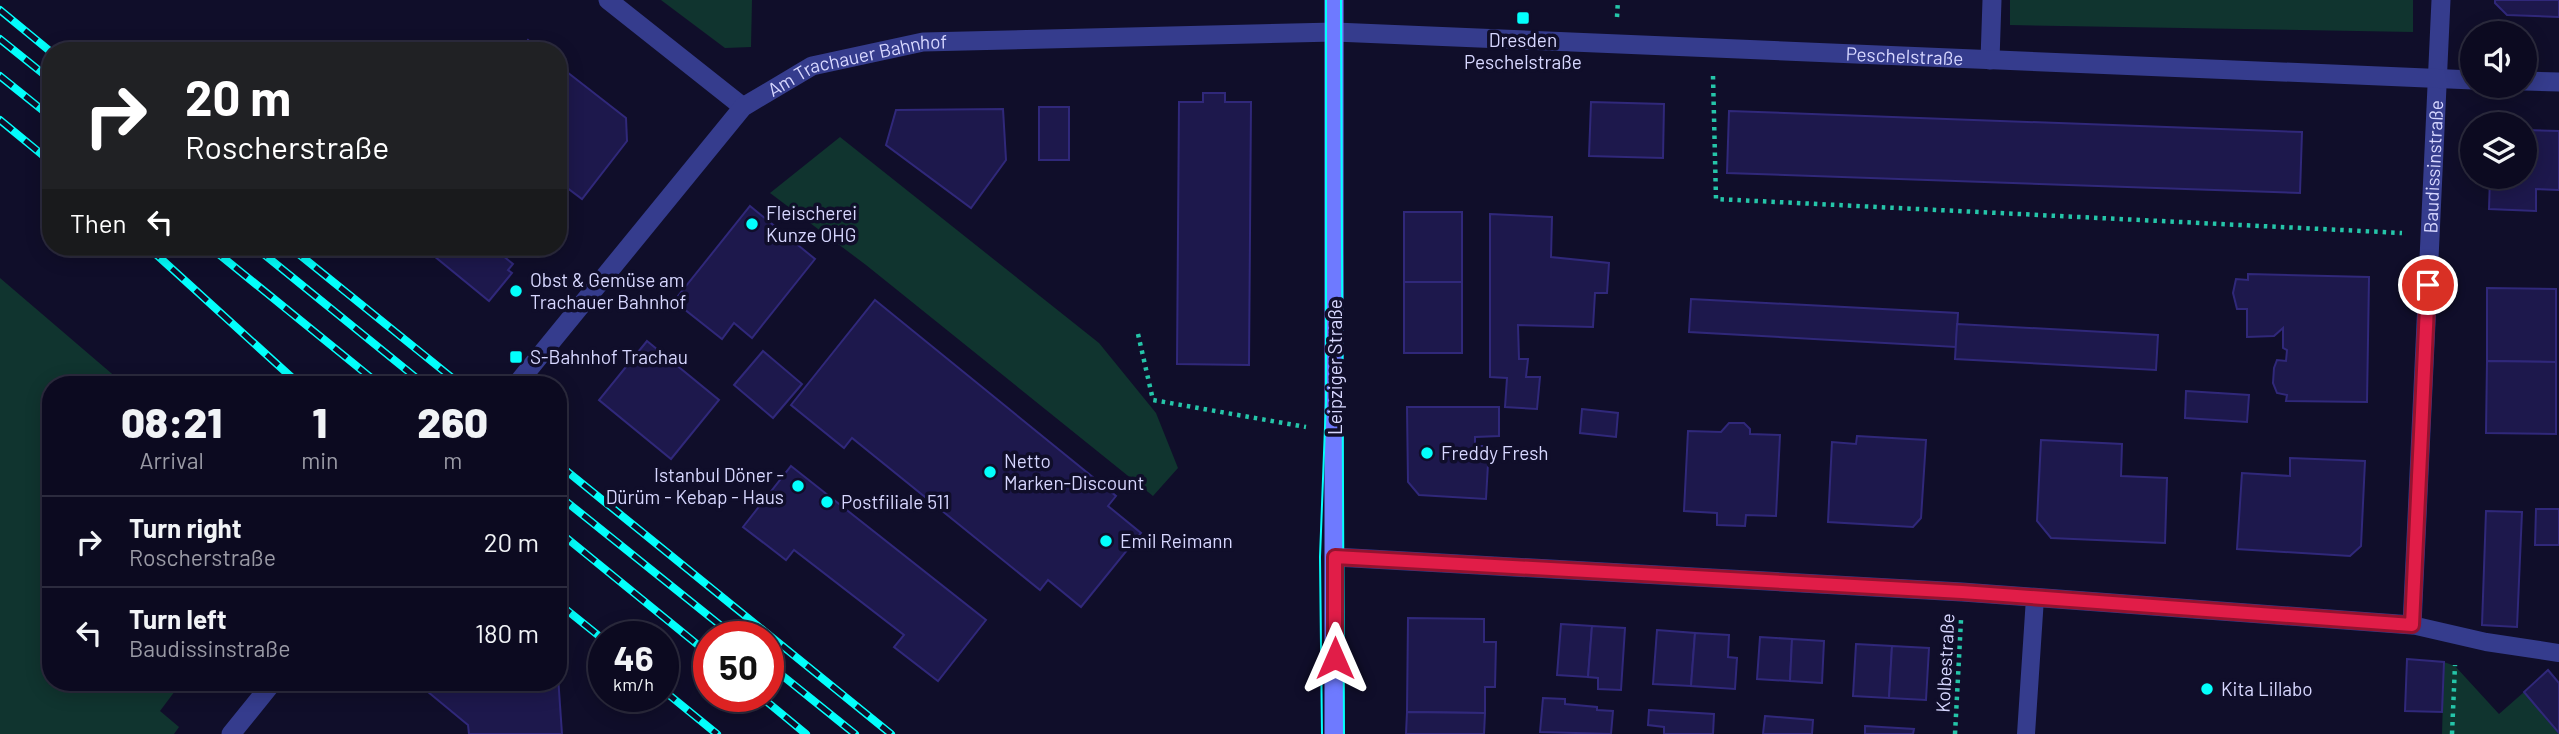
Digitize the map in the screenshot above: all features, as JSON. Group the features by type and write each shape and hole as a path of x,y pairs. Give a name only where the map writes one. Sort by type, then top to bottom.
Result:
{"main road":[{"name":"Leipziger Straße","path":"1334,0 1335,734"}],"street":[{"path":"608,0 743,107"},
{"path":"1990,60 1992,0"},
{"name":"Baudissinstraße","path":"2412,625 2441,0"},
{"name":"Am Trachauer Bahnhof","path":"523,376 743,107 812,66 923,42 1335,32"},
{"name":"Peschelstraße","path":"1335,32 2460,79"},
{"path":"2537,81 2559,82"},
{"path":"1335,557 1962,592 2412,625"},
{"path":"231,734 266,691"}],"lane":[{"path":"2026,734 2035,598"},
{"path":"2412,625 2486,642 2559,652"}],"path":[{"path":"1712,48 1716,199 2431,234"},
{"path":"1138,334 1153,400 1274,423 1335,429"},
{"name":"Kolbestraße","path":"1955,734 1962,592"},
{"path":"2412,625 2455,666 2452,734"}],"green space":[{"path":"661,0 752,0 751,47 725,48"},
{"path":"2010,0 2413,0 2413,32 2010,25"},
{"path":"840,137 1099,343 1156,413 1178,468 1153,496 866,265 770,193"},
{"path":"0,278 114,376 42,376 42,691 175,691 160,711 179,727 174,734 0,734"},
{"path":"2444,662 2455,666 2499,714 2524,692 2559,734 2442,734"}],"building":[{"path":"2495,0 2559,0 2559,17 2507,15"},
{"path":"567,72 626,118 627,141 582,199 567,188"},
{"path":"1203,93 1225,93 1225,102 1251,102 1249,365 1177,364 1179,102 1203,102"},
{"path":"1591,102 1664,104 1663,158 1589,156"},
{"path":"1039,107 1069,107 1069,160 1039,160"},
{"path":"1003,109 1006,160 971,208 886,145 896,110"},
{"path":"1729,111 2302,132 2300,193 1727,173"},
{"path":"2537,130 2559,131 2559,190 2536,189"},
{"path":"2490,189 2536,189 2536,211 2489,209"},
{"path":"750,206 815,259 752,338 734,323 722,339 674,301"},
{"path":"1404,212 1462,212 1462,282 1404,282"},
{"path":"1490,214 1552,217 1551,257 1609,263 1607,293 1595,293 1593,327 1518,325 1519,359 1528,359 1526,377 1540,377 1537,409 1505,407 1507,378 1490,377"},
{"path":"434,256 503,256 513,264 508,270 512,273 489,301"},
{"path":"2248,274 2369,277 2367,402 2286,401 2287,395 2277,393 2273,383 2274,368 2277,360 2286,361 2283,328 2274,336 2247,337 2247,309 2237,309 2233,293 2236,279 2248,280"},
{"path":"1404,282 1462,282 1462,353 1404,353"},
{"path":"2487,288 2556,289 2556,362 2487,361"},
{"path":"1691,299 1958,313 1956,347 1689,332"},
{"name":"Netto Marken-Discount","path":"875,300 1116,496 1108,506 1141,533 1081,607 1048,580 1040,590 852,438 844,448 791,405"},
{"path":"1957,324 2158,335 2156,370 1955,359"},
{"path":"647,341 719,400 671,459 599,400"},
{"path":"763,351 802,384 773,418 734,385"},
{"path":"2487,361 2556,362 2556,434 2486,433"},
{"path":"2186,391 2249,395 2247,422 2185,418"},
{"path":"1407,407 1499,407 1499,436 1475,437 1475,446 1489,446 1486,499 1419,495 1408,482"},
{"path":"1582,409 1618,413 1616,437 1580,433"},
{"path":"1729,423 1744,423 1750,429 1750,434 1780,435 1776,516 1746,515 1745,526 1717,525 1717,513 1684,511 1688,431 1721,432"},
{"path":"1857,436 1926,440 1921,518 1913,527 1828,522 1832,442 1856,444"},
{"path":"2041,440 2122,444 2121,476 2167,478 2165,543 2051,538 2037,521"},
{"path":"2290,458 2365,461 2361,546 2350,556 2237,549 2242,473 2290,476"},
{"path":"791,466 986,620 938,681 894,647 904,635 794,550 786,560 743,527"},
{"path":"2536,509 2559,509 2559,545 2535,545"},
{"path":"2486,511 2522,512 2517,627 2482,625"},
{"path":"1408,618 1484,619 1484,642 1496,642 1495,687 1485,687 1485,713 1407,712"},
{"path":"1561,624 1592,626 1588,677 1557,675"},
{"path":"1592,626 1625,628 1621,690 1598,689 1598,678 1588,677"},
{"path":"1657,630 1695,633 1691,686 1653,684"},
{"path":"1695,633 1729,635 1728,657 1737,658 1735,689 1691,686"},
{"path":"1760,637 1792,639 1790,681 1757,679"},
{"path":"1792,639 1824,641 1822,683 1790,681"},
{"path":"1856,644 1892,646 1889,698 1853,696"},
{"path":"1892,646 1929,648 1926,700 1889,698"},
{"path":"2407,659 2444,662 2442,712 2405,711"},
{"path":"2548,670 2559,683 2559,733 2524,692"},
{"path":"427,691 559,691 562,734 469,734 468,725"},
{"path":"1543,698 1565,699 1565,704 1613,711 1611,734 1540,732"},
{"path":"1649,710 1714,714 1713,734 1664,734 1664,727 1648,725"},
{"path":"1407,712 1485,713 1484,734 1406,734"},
{"path":"1765,716 1813,720 1812,734 1763,734"},
{"path":"1865,726 1914,729 1913,734 1865,734"}],"tram line":[{"path":"1322,734 1320,557 1326,401 1326,0"},
{"path":"1341,0 1344,734"}],"railway":[{"path":"0,10 42,45"},
{"path":"0,39 42,73"},
{"path":"0,76 42,110"},
{"path":"0,120 42,155"},
{"path":"158,256 290,376"},
{"path":"221,256 369,376"},
{"path":"266,256 414,376"},
{"path":"301,256 450,376"},
{"path":"567,471 891,734"},
{"path":"567,502 715,621"},
{"path":"567,538 693,641"},
{"path":"567,610 588,627"},
{"path":"784,677 855,734"},
{"path":"679,703 717,734"},
{"path":"779,712 806,734"}],"place":[{"name":"Dresden Peschelstraße","path":"1523,18"},
{"name":"Fleischerei Kunze OHG","path":"752,224"},
{"name":"Obst & Gemüse am Trachauer Bahnhof","path":"516,291"},
{"name":"S-Bahnhof Trachau","path":"516,357"},
{"name":"Freddy Fresh","path":"1427,453"},
{"name":"Netto Marken-Discount","path":"990,472"},
{"name":"Istanbul Döner - Dürüm - Kebap - Haus","path":"798,486"},
{"name":"Postfiliale 511","path":"827,502"},
{"name":"Emil Reimann","path":"1106,541"},
{"name":"Kita Lillabo","path":"2207,689"}],"route":[{"path":"1335,658 1335,557 1962,592 2412,625 2428,285"}]}
